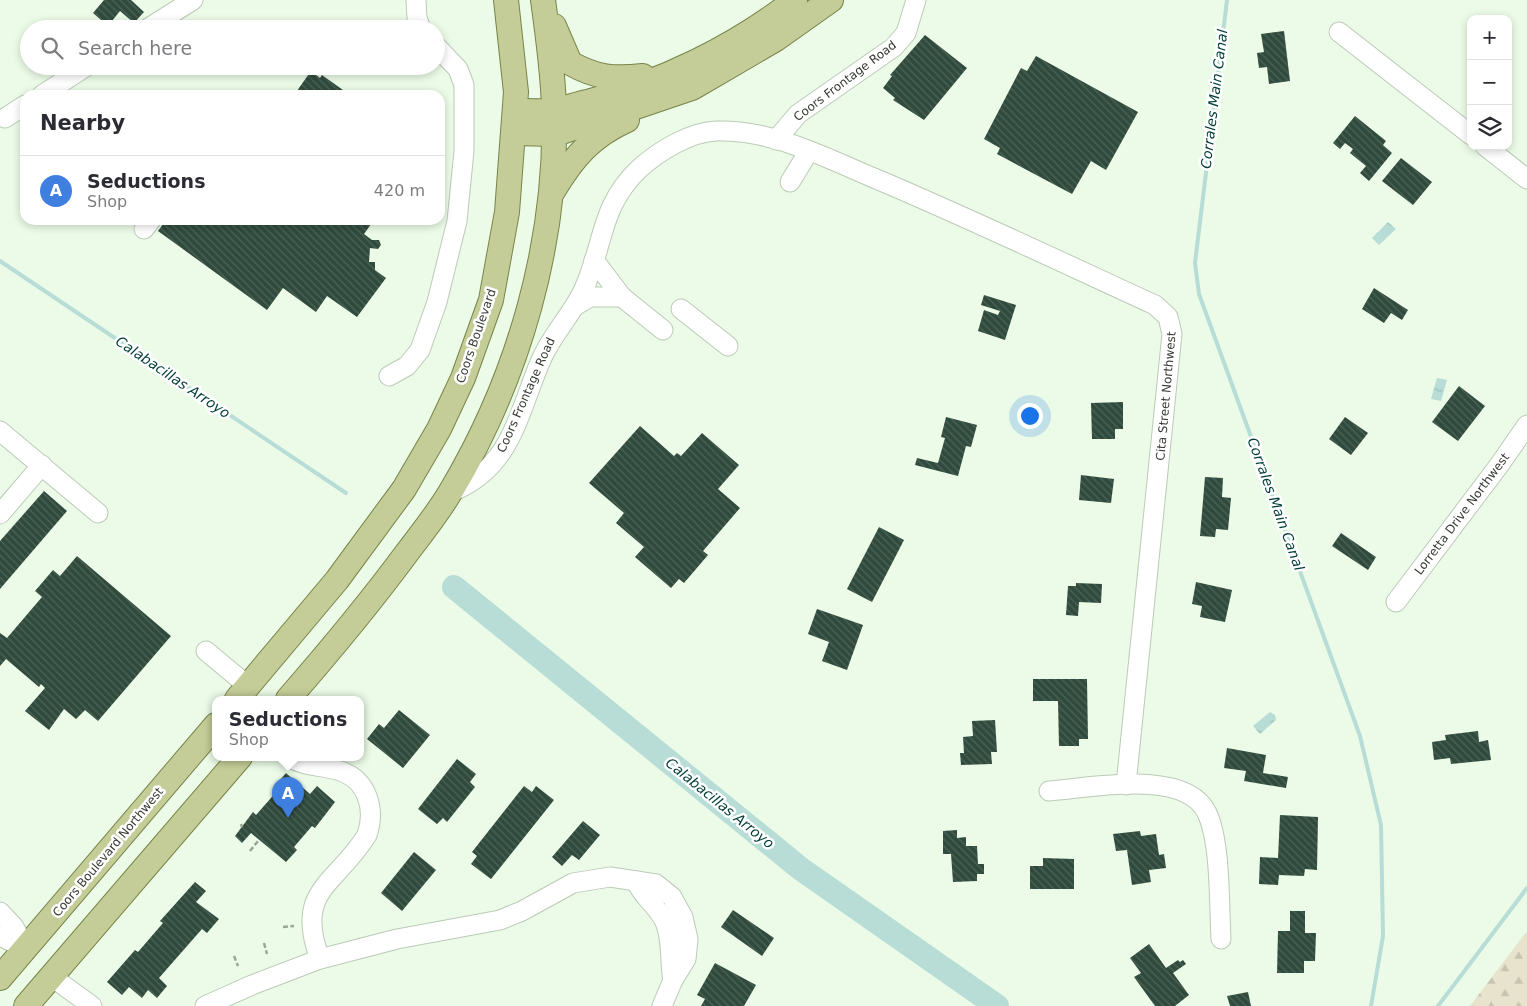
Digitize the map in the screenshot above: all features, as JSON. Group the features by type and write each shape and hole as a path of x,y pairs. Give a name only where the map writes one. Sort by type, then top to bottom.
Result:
{"main road":[{"name":"Coors Boulevard","path":"243,693 337,580 404,489 439,429 463,378 490,300 507,212 516,92 506,0"},
{"path":"545,0 557,36 570,63 598,77 618,78 664,75"},
{"path":"291,696 365,609 446,500 493,410 523,330 539,268 551,194 554,110 545,0"},
{"path":"515,122 606,97 664,75 737,39 795,0"},
{"path":"551,194 571,162 586,145 618,124 692,88 776,40 831,0"},
{"path":"515,122 554,134 692,88"},
{"name":"Coors Boulevard Northwest","path":"0,978 212,730"},
{"path":"52,977 44,952 48,937 200,756 212,737"},
{"path":"26,1006 237,761"},
{"path":"0,995 24,964 26,949"}],"street":[{"path":"162,20 193,0"},
{"path":"416,0 418,20"},
{"name":"Coors Frontage Road","path":"446,500 495,463 509,439 541,358 555,332 575,306 588,279 608,213 621,192 640,169 662,151 692,136 713,131 741,131 776,140 798,114 894,47 906,33 916,0"},
{"path":"1339,32 1467,132"},
{"path":"389,376 407,366 420,350 437,302 458,214 464,151 464,85 458,69 445,55"},
{"path":"50,90 73,75"},
{"path":"5,118 20,109"},
{"name":"Cita Street Northwest","path":"776,140 809,151 982,225 1155,305 1168,317 1172,334 1171,350 1126,785"},
{"path":"1490,150 1527,179"},
{"path":"790,182 809,151"},
{"path":"594,260 622,297 663,330"},
{"path":"575,306 590,297 622,297"},
{"path":"681,309 728,346"},
{"name":"Lorretta Drive Northwest","path":"1396,602 1527,425"},
{"path":"0,431 98,513"},
{"path":"0,514 42,465"},
{"path":"206,651 243,693"},
{"path":"297,761 306,766 335,770 350,775 361,785 371,804 370,825 367,835 322,891 313,906 311,927 320,959"},
{"path":"1049,791 1126,785 1157,785 1184,790 1193,796 1204,809 1213,836 1221,939"},
{"path":"206,1006 252,985 320,959 398,939 500,920 522,911 563,888 585,880 610,877 656,884 664,889 678,905 686,928 686,959 673,980 662,1006"},
{"path":"636,881 664,921 671,944 673,980"},
{"path":"0,912 14,927 26,949"},
{"path":"0,936 26,949"},
{"path":"52,977 92,1006"}],"path":[{"path":"250,851 258,841"},
{"path":"283,927 294,926"},
{"path":"264,943 267,954"},
{"path":"234,956 238,966"}],"green space":[{"path":"1527,931 1527,1006 1470,1006"}],"water":[{"path":"1388,222 1396,229 1379,245 1372,238"},
{"path":"1437,378 1447,380 1441,401 1431,399"},
{"path":"1270,712 1275,715 1276,720 1260,734 1253,726"}],"building":[{"path":"104,0 131,0 144,12 137,20 130,20 120,11 113,20 101,20 93,13"},
{"path":"1284,31 1290,81 1269,84 1267,67 1259,68 1257,53 1264,52 1261,34"},
{"path":"925,35 967,68 924,120 893,100 895,98 883,88 892,76 890,75"},
{"path":"1036,56 1138,112 1106,170 1091,161 1072,194 997,154 1000,148 984,139 1021,68 1027,71"},
{"path":"308,75 316,75 320,78 322,75 343,90 298,90"},
{"path":"1355,116 1386,141 1383,145 1392,153 1369,181 1360,173 1366,166 1350,153 1353,149 1345,143 1340,149 1333,143"},
{"path":"1401,158 1432,182 1413,205 1382,181"},
{"path":"162,225 370,225 364,234 372,240 379,240 381,245 378,249 370,248 369,262 375,262 375,270 386,278 357,317 327,296 316,312 283,288 267,310 158,231"},
{"path":"1374,288 1408,310 1402,320 1391,313 1384,323 1362,309"},
{"path":"984,295 1016,305 1005,340 978,331 984,310 998,315 1000,311 981,305"},
{"path":"1459,386 1485,406 1458,441 1432,422"},
{"path":"1123,402 1123,429 1115,429 1115,439 1092,439 1091,403"},
{"path":"946,417 977,425 971,447 966,446 958,476 915,465 917,458 938,463 945,438 941,437"},
{"path":"1345,417 1368,433 1351,455 1329,439"},
{"path":"640,426 674,456 677,453 681,456 702,433 739,465 718,489 740,508 703,551 708,555 684,583 679,579 671,588 635,557 644,547 616,523 624,513 589,483"},
{"path":"1081,475 1114,479 1111,503 1079,500"},
{"path":"1205,477 1223,478 1222,497 1231,498 1228,530 1216,529 1215,537 1200,536"},
{"path":"44,491 67,511 0,589 0,541"},
{"path":"879,527 904,540 872,602 847,589"},
{"path":"1341,533 1376,557 1368,570 1332,546"},
{"path":"77,556 171,636 98,721 85,710 76,719 64,709 49,730 25,711 45,688 41,684 39,687 6,659 0,666 0,633 7,638 42,597 35,591 53,570 60,576"},
{"path":"1196,582 1232,590 1225,622 1200,617 1202,606 1192,604"},
{"path":"1076,583 1102,584 1101,603 1079,602 1078,616 1066,615 1068,586 1076,586"},
{"path":"817,609 863,625 847,670 822,661 829,642 808,634"},
{"path":"1033,679 1087,679 1088,739 1079,739 1079,746 1059,746 1058,701 1033,701"},
{"path":"399,710 430,735 403,768 367,739 379,724 384,728"},
{"path":"995,720 997,752 991,752 992,764 961,765 960,753 964,753 963,737 973,736 972,721"},
{"path":"1478,731 1479,742 1488,740 1491,760 1451,764 1450,758 1434,760 1432,742 1446,740 1445,735"},
{"path":"1227,748 1266,755 1263,773 1288,777 1286,788 1244,781 1246,771 1224,768"},
{"path":"457,759 476,774 470,782 475,787 447,822 443,818 437,824 418,809"},
{"path":"286,773 310,794 317,786 335,802 315,828 312,826 294,847 297,850 286,862 251,833 242,843 235,836 253,812 256,815 278,790 274,787"},
{"path":"524,786 532,792 536,786 554,800 491,879 471,864 477,856 472,852"},
{"path":"1280,815 1318,817 1317,870 1305,869 1304,876 1279,875 1278,885 1259,884 1260,857 1278,858"},
{"path":"583,821 600,835 579,860 572,855 562,866 552,857"},
{"path":"957,830 957,838 966,837 966,846 977,846 978,864 984,864 984,874 977,874 977,881 953,882 951,854 943,854 943,831"},
{"path":"1140,831 1141,836 1156,834 1159,855 1164,854 1166,868 1149,870 1151,882 1132,885 1127,850 1116,851 1113,834"},
{"path":"414,852 436,870 402,911 381,893"},
{"path":"1043,858 1074,859 1074,889 1030,889 1030,866 1043,866"},
{"path":"195,882 206,891 196,902 219,919 207,933 202,929 159,978 167,986 157,998 148,990 142,998 129,987 122,995 107,982 135,950 138,952 163,923 160,921"},
{"path":"733,910 774,938 762,956 721,927"},
{"path":"1290,911 1305,911 1305,933 1316,933 1315,961 1304,961 1304,973 1277,973 1278,931 1290,931"},
{"path":"1149,944 1166,968 1178,960 1180,962 1183,960 1186,964 1173,973 1189,995 1175,1006 1155,1006 1134,977 1141,973 1130,958"},
{"path":"715,963 756,985 744,1006 701,1006 705,999 697,995"},
{"path":"1248,992 1251,1006 1230,1006 1227,996"}],"waterway":[{"name":"Corrales Main Canal","path":"1227,0 1195,263 1199,294 1360,736 1381,825 1383,936 1371,1006"},
{"name":"Calabacillas Arroyo","path":"0,261 346,493"},
{"name":"Calabacillas Arroyo","path":"454,587 801,869 997,1006"},
{"path":"1438,1006 1527,888"}],"place":[{"name":"Seductions","path":"288,818"}]}
